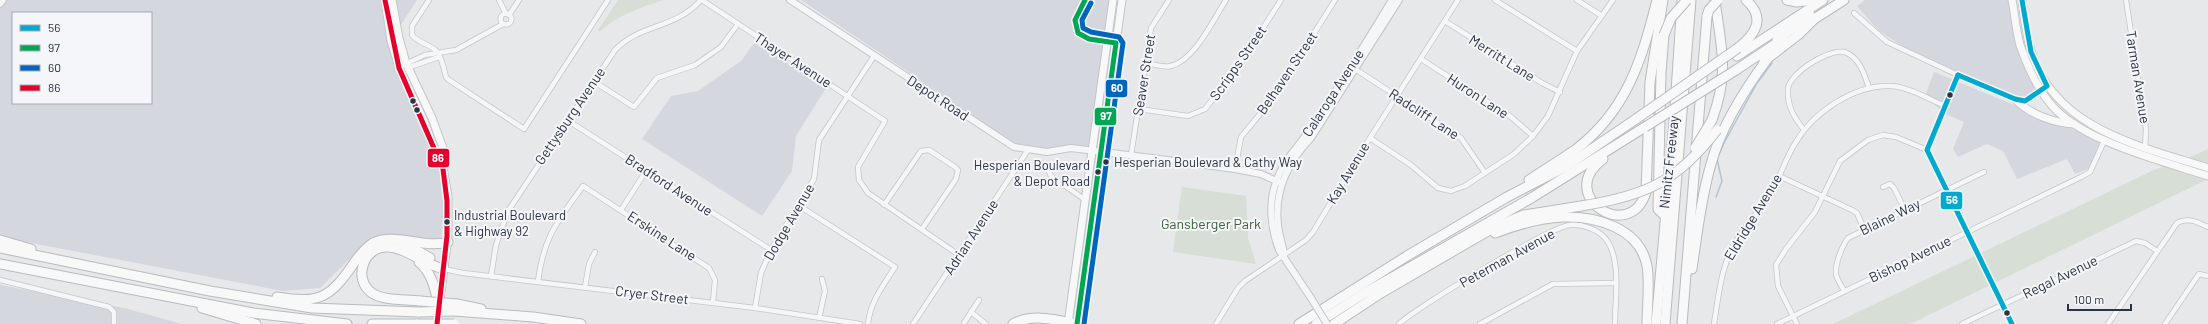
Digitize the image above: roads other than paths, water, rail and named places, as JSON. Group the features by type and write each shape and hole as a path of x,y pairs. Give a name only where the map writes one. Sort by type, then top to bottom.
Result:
{"highway":[{"path":"1507,197 1519,187 1576,149 1610,114 1634,77 1657,0"},
{"path":"1645,127 1598,163 1592,170 1587,184 1588,192 1596,207 1604,213 1613,215 1635,210 1644,198 1646,192 1650,82 1663,0"},
{"name":"Nimitz Freeway","path":"1656,324 1664,215 1674,122 1682,0"},
{"path":"1664,215 1658,210 1660,87 1664,35 1671,18 1686,0"},
{"path":"1665,324 1691,0"},
{"name":"Nimitz Freeway","path":"1671,324 1695,0"},
{"path":"1683,324 1707,16 1713,4 1717,0"},
{"path":"1675,172 1702,139 1712,120 1721,97 1724,71 1717,0"},
{"path":"1737,52 1752,36 1756,29 1757,18 1754,9 1746,0"},
{"path":"1787,0 1797,2 1813,0"},
{"path":"1299,324 1407,256 1507,197 1564,167 1737,52 1823,0"},
{"path":"1757,56 1805,18 1834,0"},
{"path":"1316,324 1396,274 1533,197 1736,70 1844,0"},
{"path":"1334,324 1381,293 1493,228 1524,215 1615,201 1657,185 1686,166 1701,151 1717,130 1748,79 1768,58 1798,35 1815,18"},
{"path":"1683,324 1711,164 1722,134 1739,102 1768,58"},
{"path":"1472,240 1518,225 1563,217 1606,223 1617,227 1631,237 1645,259 1648,271 1646,324"},
{"path":"0,240 78,260 92,266"},
{"path":"0,248 232,295 310,299 320,297 338,286 369,246 378,241 400,241 437,245 448,242"},
{"path":"400,241 444,268"},
{"path":"444,268 436,267 392,247 375,249 368,256 363,265 362,282 370,292 377,296 420,301 456,308"},
{"path":"412,256 429,272 439,307"},
{"path":"0,264 186,300 255,324"},
{"path":"251,296 312,308 419,312 473,306 489,313 581,324"},
{"path":"211,308 347,324"},
{"path":"1013,324 1022,320 1034,318 1073,323"},
{"path":"372,324 460,324"}],"main road":[{"path":"385,0 391,41 399,67 424,122 436,153 442,162"},
{"path":"392,0 399,38 407,66 438,133 444,151 442,162 448,196 448,242 437,324"},
{"path":"1073,323 1084,199 1113,0"},
{"path":"1073,323 1101,152 1122,0"},
{"path":"2012,0 2020,43 2031,73 2044,88 2075,115 2107,136"},
{"path":"2022,0 2026,34 2044,88 2056,109 2074,124"},
{"path":"2015,99 2022,107 2058,123 2074,124 2122,142 2143,154 2208,176"},
{"path":"2122,142 2145,147 2208,168"}],"street":[{"path":"0,4 3,0"},
{"path":"429,0 412,26 411,31 416,40 423,45 430,47 439,55 446,77 449,80 524,129 608,0"},
{"path":"399,67 422,63 439,55 456,50 503,24 510,23 508,14 499,0"},
{"path":"503,24 501,17 508,14 519,0"},
{"name":"Thayer Avenue","path":"702,0 885,121 861,158 857,172 864,189 884,205"},
{"name":"Gettysburg Avenue","path":"491,276 496,245 508,211 567,120 615,50 627,39 676,20 687,14 702,0"},
{"name":"Depot Road","path":"790,0 998,138 1014,147 1047,152 1071,148 1131,155 1235,169 1261,174 1279,182"},
{"name":"Seaver Street","path":"1131,155 1151,28 1169,0"},
{"path":"1146,63 1169,66 1184,61 1197,46 1226,0"},
{"name":"Scripps Street","path":"1139,110 1188,116 1205,109 1238,67 1281,0"},
{"name":"Belhaven Street","path":"1235,169 1241,137 1274,97 1335,0"},
{"name":"Calaroga Avenue","path":"1327,324 1284,255 1278,225 1277,206 1279,182 1294,159 1311,138 1392,0"},
{"name":"Calaroga Avenue","path":"1353,68 1399,0"},
{"name":"Kay Avenue","path":"1216,324 1238,288 1245,281 1284,255 1313,232 1370,138 1458,0"},
{"path":"1495,0 1577,51"},
{"path":"1576,0 1602,16"},
{"path":"1370,138 1411,165 1438,188 1451,191 1466,186 1514,154 1533,136 1548,116 1577,51 1613,0"},
{"name":"Tarman Avenue","path":"2126,0 2146,129 2143,154"},
{"path":"1854,13 1887,42 1958,75 2015,99 2025,101 2044,88"},
{"name":"Merritt Lane","path":"1445,21 1542,83 1560,92"},
{"path":"593,81 634,107 657,78 694,66 721,47 738,24"},
{"path":"407,66 422,56 426,50 423,45"},
{"path":"1804,130 1792,116 1789,109 1788,88 1797,74 1820,58 1838,51 1847,53 1862,67 1869,88"},
{"path":"422,56 439,55"},
{"path":"422,56 422,63"},
{"name":"Dodge Avenue","path":"755,308 761,273 771,250 814,179 819,140 874,56"},
{"name":"Huron Lane","path":"1421,59 1511,116 1533,136"},
{"name":"Radcliff Lane","path":"1353,68 1461,138 1485,173"},
{"path":"1927,150 1958,75"},
{"name":"Eldridge Avenue","path":"1714,324 1725,262 1739,235 1772,192 1791,150 1804,130 1819,116 1838,102 1854,93 1869,88 1891,86 1902,88 1945,106"},
{"name":"Bradford Avenue","path":"567,120 771,250"},
{"path":"1797,324 1778,286 1776,266 1786,249 1810,219 1840,161 1876,136 1896,137 1927,150 2012,324"},
{"name":"Bishop Avenue","path":"1777,324 2081,178 2090,172 2107,136"},
{"path":"922,229 956,179 958,170 929,150 921,151 884,205 959,255"},
{"name":"Adrian Avenue","path":"913,324 1028,150"},
{"path":"1046,165 1051,176 1084,199"},
{"path":"621,210 646,171"},
{"name":"Blaine Way","path":"1844,292 1838,280 1836,268 1848,238 1984,172"},
{"path":"1779,176 1857,213 1864,229"},
{"path":"1883,187 1890,184 1894,188 1905,210"},
{"name":"Erskine Lane","path":"538,282 541,258 553,227 583,186 708,268 715,280 713,303"},
{"path":"798,205 895,268 875,298 869,312 868,324"},
{"path":"2108,324 2177,223 2184,219 2192,220 2208,227"},
{"name":"Peterman Avenue","path":"1399,324 1467,279 1548,234 1568,225 1584,226 1595,230 1605,237 1613,250 1616,260 1615,324"},
{"name":"Regal Avenue","path":"1962,324 2136,241 2145,243 2158,251"},
{"path":"585,287 589,264 595,252"},
{"name":"Cryer Street","path":"444,268 491,276 755,308 860,324"},
{"path":"2165,324 2199,274 2208,276"},
{"path":"819,318 825,291 822,278"},
{"path":"0,280 109,307 114,312 114,323"},
{"path":"1480,324 1553,284 1616,283"},
{"path":"964,323 979,300"},
{"path":"971,312 986,324"}],"waterway":[{"path":"1716,197 1722,181 1717,159 1725,141 1757,83 1772,63"}],"place":[{"name":"Hesperian Boulevard & Cathy Way","path":"1106,162"},
{"name":"Hesperian Boulevard & Depot Road","path":"1098,172"},
{"name":"Industrial Boulevard & Highway 92","path":"447,222"}],"park label":[{"name":"Gansberger Park","path":"1211,224"}]}
